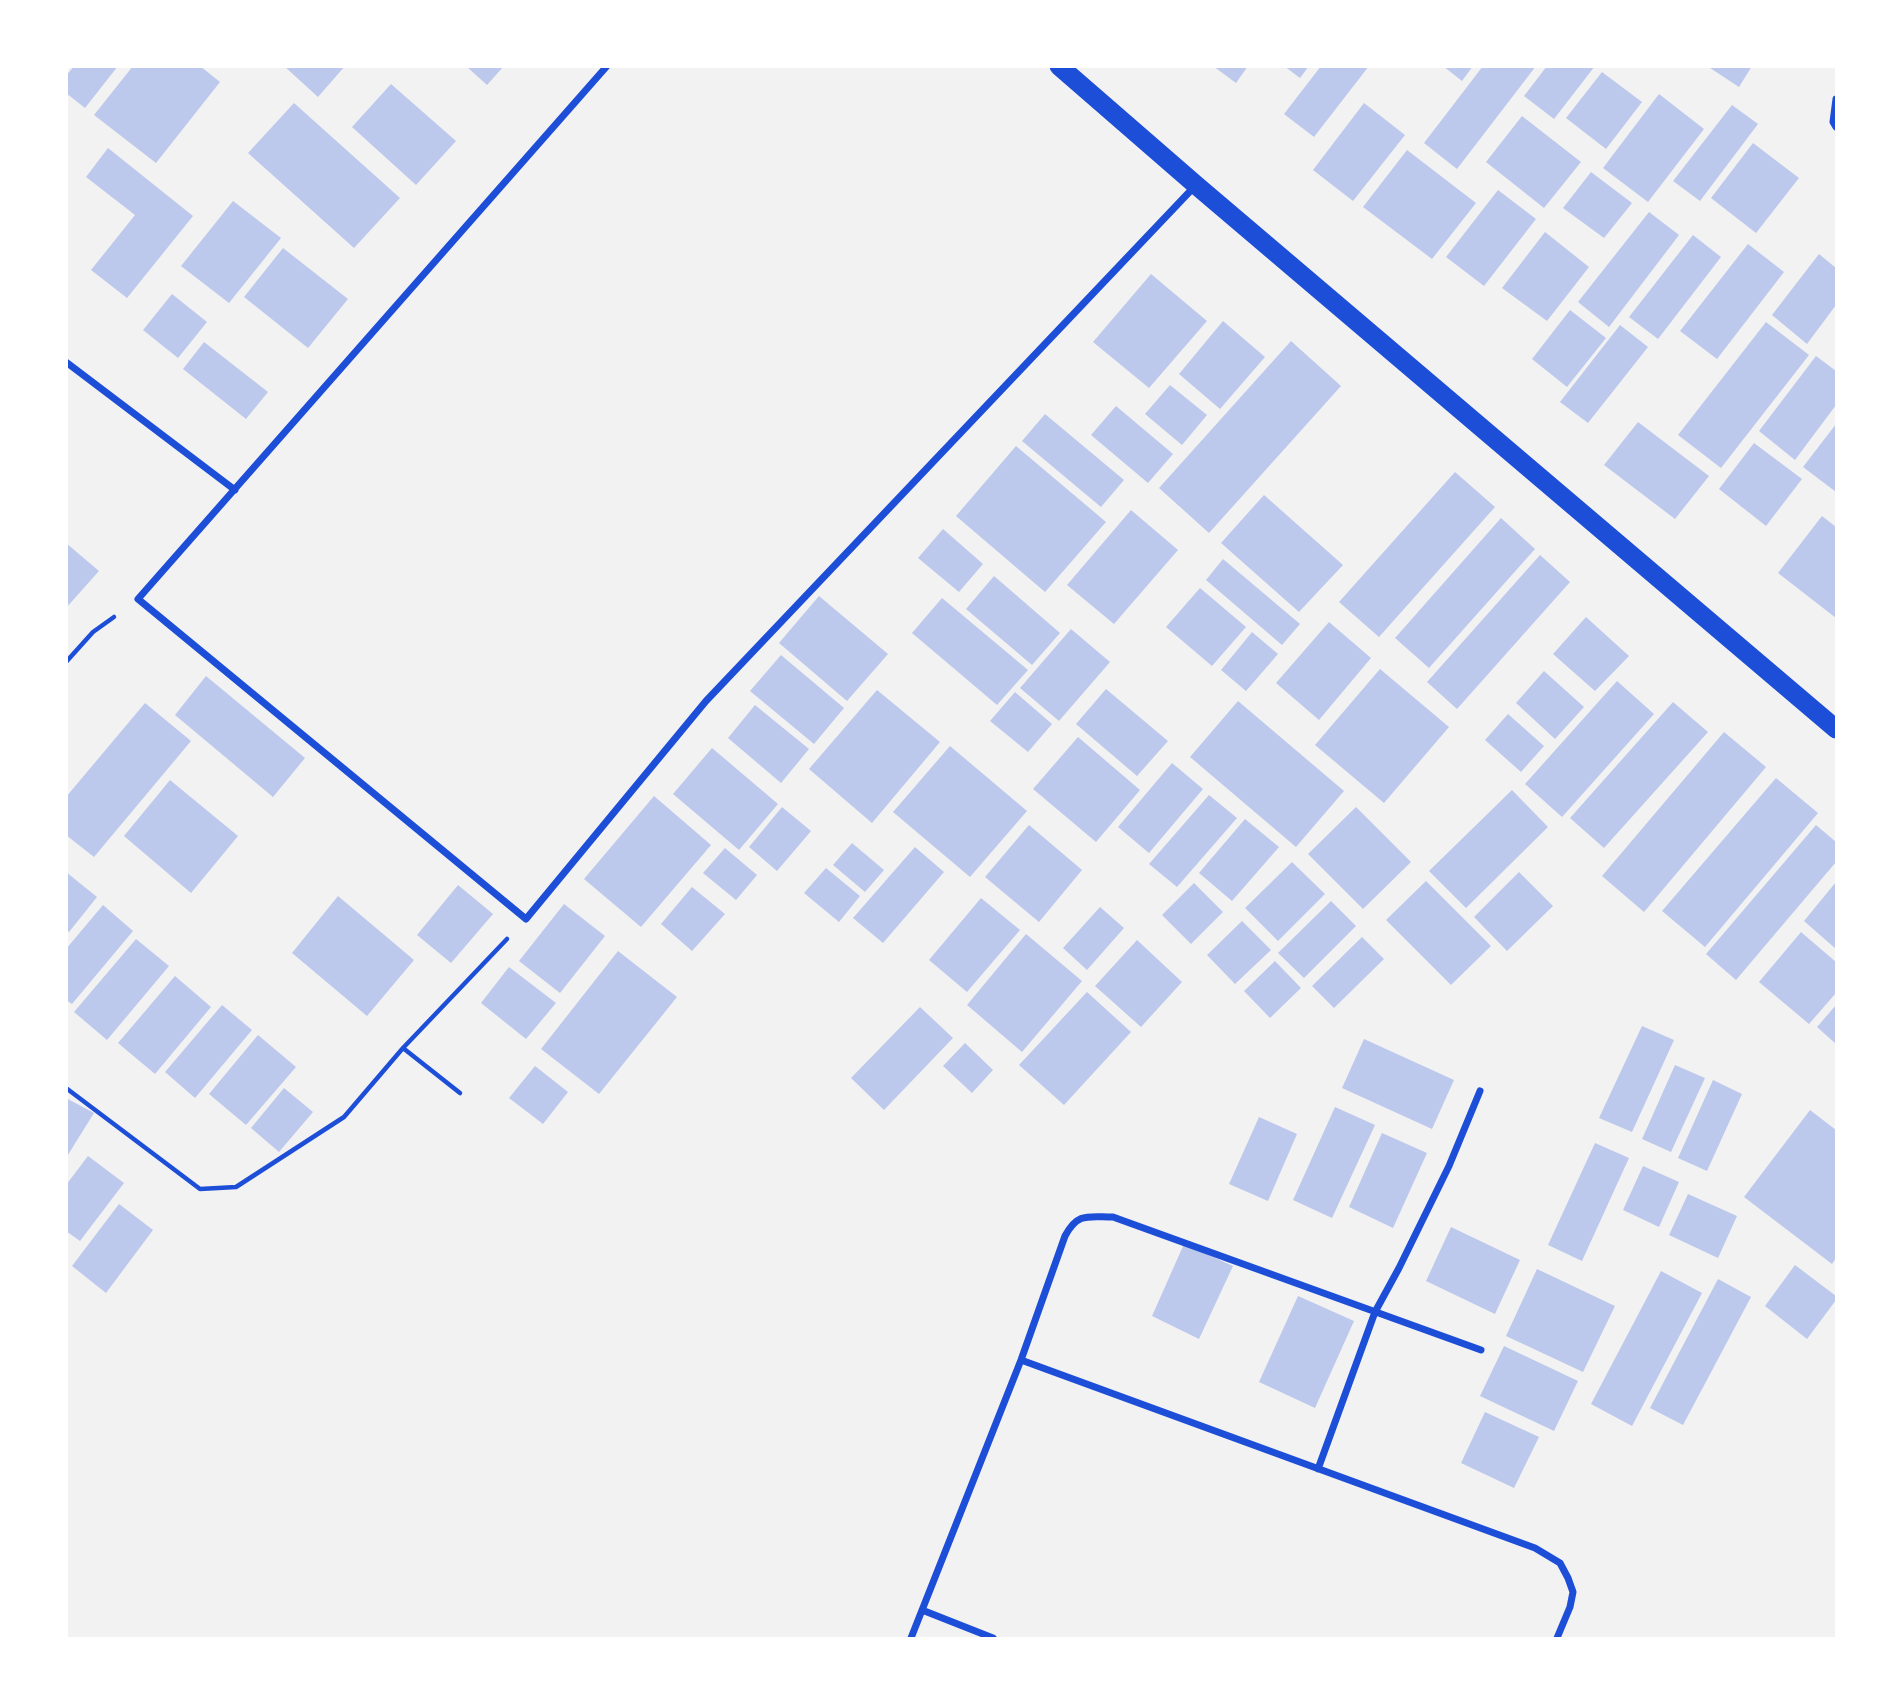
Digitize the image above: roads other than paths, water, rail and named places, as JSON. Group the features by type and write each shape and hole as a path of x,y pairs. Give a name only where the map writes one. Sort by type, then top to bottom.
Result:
{"highway":[{"path":"1059,66 1836,729"}],"street":[{"path":"607,66 138,599 526,919 706,701 1196,185"},
{"path":"1836,99 1833,122 1836,127"},
{"path":"66,362 235,490"},
{"path":"1318,1469 1375,1312 1449,1166 1480,1091"},
{"path":"911,1639 1021,1360 1065,1236 1073,1222 1083,1217 1113,1217 1480,1350"},
{"path":"1021,1360 1535,1548 1560,1563 1573,1592 1557,1639"},
{"path":"922,1610 993,1639"}]}
